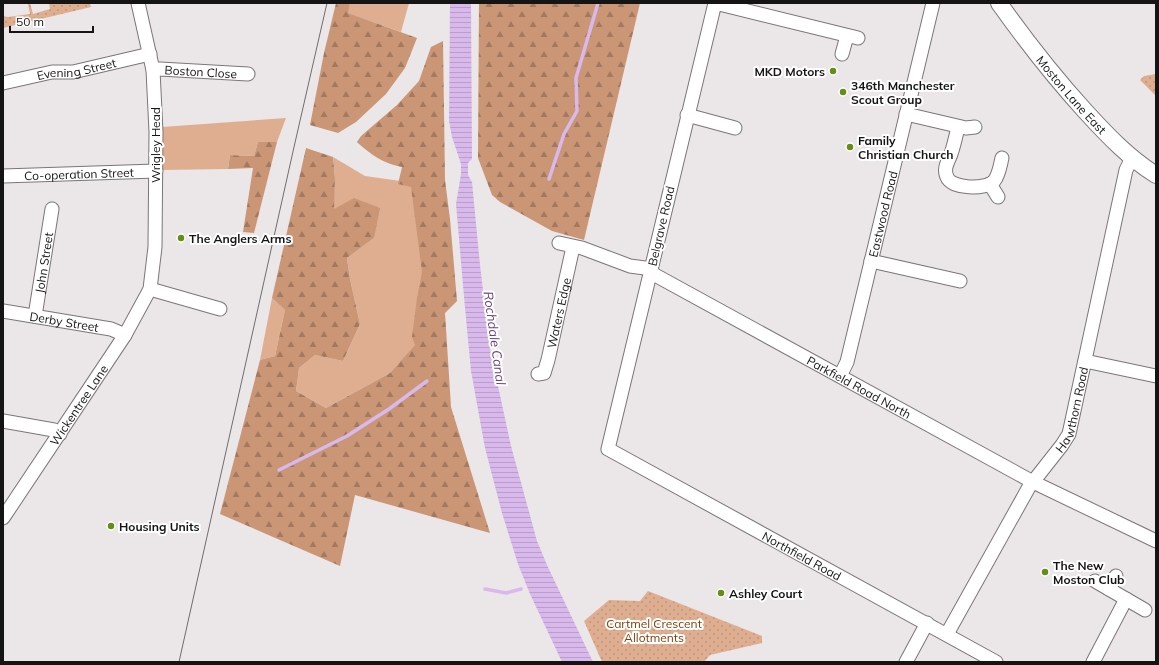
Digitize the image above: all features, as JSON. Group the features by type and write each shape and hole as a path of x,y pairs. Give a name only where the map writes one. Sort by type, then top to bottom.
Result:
{"street":[{"name":"Wrigley Head","path":"138,3 153,70 156,132 155,247 150,289"},
{"path":"715,3 853,37 842,54"},
{"name":"Belgrave Road","path":"608,449 715,3"},
{"name":"Eastwood Road","path":"840,376 846,362 933,3"},
{"name":"Moston Lane East","path":"998,3 1060,82 1100,126 1132,158 1156,174"},
{"name":"Evening Street","path":"3,83 52,72 73,72 150,54"},
{"name":"Boston Close","path":"153,70 160,69 248,74"},
{"path":"906,114 958,127 975,127"},
{"path":"687,115 735,128"},
{"path":"958,127 951,155 947,161 947,178 952,184 962,187 985,186 990,184 998,175 1002,158"},
{"name":"Hawthorn Road","path":"947,634 1033,482 1069,434 1126,170 1132,158"},
{"name":"Co-operation Street","path":"3,176 156,171"},
{"path":"990,184 998,197"},
{"name":"John Street","path":"35,316 52,209"},
{"name":"Parkfield Road North","path":"559,243 582,248 630,266 645,268 1033,482 1156,540"},
{"name":"Waters Edge","path":"538,374 544,373 548,360 574,247"},
{"path":"871,261 960,281"},
{"path":"150,289 220,309"},
{"name":"Wickentree Lane","path":"3,518 125,335 150,289"},
{"name":"Derby Street","path":"3,311 111,329 125,335"},
{"path":"1085,361 1156,376"},
{"path":"3,421 54,430 60,434"},
{"name":"Northfield Road","path":"608,449 996,662"},
{"path":"1109,590 1116,576"},
{"path":"1095,581 1145,610"},
{"path":"1093,662 1126,599"},
{"path":"906,662 927,624"}],"green space":[{"path":"21,3 30,3 33,14 50,9 49,3 90,3 91,7 3,28 3,16 8,17 30,14 28,4"},
{"path":"336,3 350,3 348,13 417,38 405,68 386,94 356,122 338,133 310,125 324,53"},
{"path":"350,3 409,3 401,32 347,13"},
{"path":"479,3 640,3 584,240 552,231 500,202 492,195 478,158"},
{"path":"443,41 445,180 457,301 445,313 451,407 490,533 355,495 340,566 220,514 260,360 275,356 285,310 272,298 306,148 333,157 335,179 334,209 354,198 380,208 374,238 347,258 360,324 343,361 315,355 299,368 296,391 326,408 390,373 415,345 412,337 422,272 411,187 398,184 402,167 389,164 378,158 357,142 361,136 397,105 419,81 431,47"},
{"path":"1156,74 1156,96 1140,80 1144,76"},
{"path":"286,118 277,142 258,142 254,156 230,155 228,169 162,170 162,127"},
{"path":"258,142 277,142 254,233 243,232 253,168 228,169 230,155 254,156"},
{"path":"333,157 365,176 422,184 445,313 390,373 326,408 296,391 299,368 315,355 343,361 360,324 347,258 374,238 333,209 335,179"},
{"path":"272,298 285,310 275,356 260,360"},
{"name":"Cartmel Crescent Allotments","path":"648,591 762,636 762,643 710,655 704,662 602,662 584,621 609,600 640,601"}],"shaded area":[{"path":"450,3 471,3 472,159 468,163 468,175 472,182 490,349 511,446 537,541 593,662 562,662 530,594 518,564 502,513 485,448 471,371 456,204 461,174 461,164 452,137 449,121"}],"waterway":[{"path":"549,179 564,134 577,111 576,78 598,3"},
{"path":"279,470 347,436 389,409 427,381"},
{"path":"485,589 506,593 521,589"}],"tram line":[{"path":"179,662 327,3"}],"place":[{"name":"MKD Motors","path":"833,71"},
{"name":"346th Manchester Scout Group","path":"843,92"},
{"name":"Family Christian Church","path":"850,147"},
{"name":"The Anglers Arms","path":"181,238"},
{"name":"Housing Units","path":"111,526"},
{"name":"The New Moston Club","path":"1045,572"},
{"name":"Ashley Court","path":"721,593"}],"water label":[{"name":"Rochdale Canal","path":"495,338"}]}
